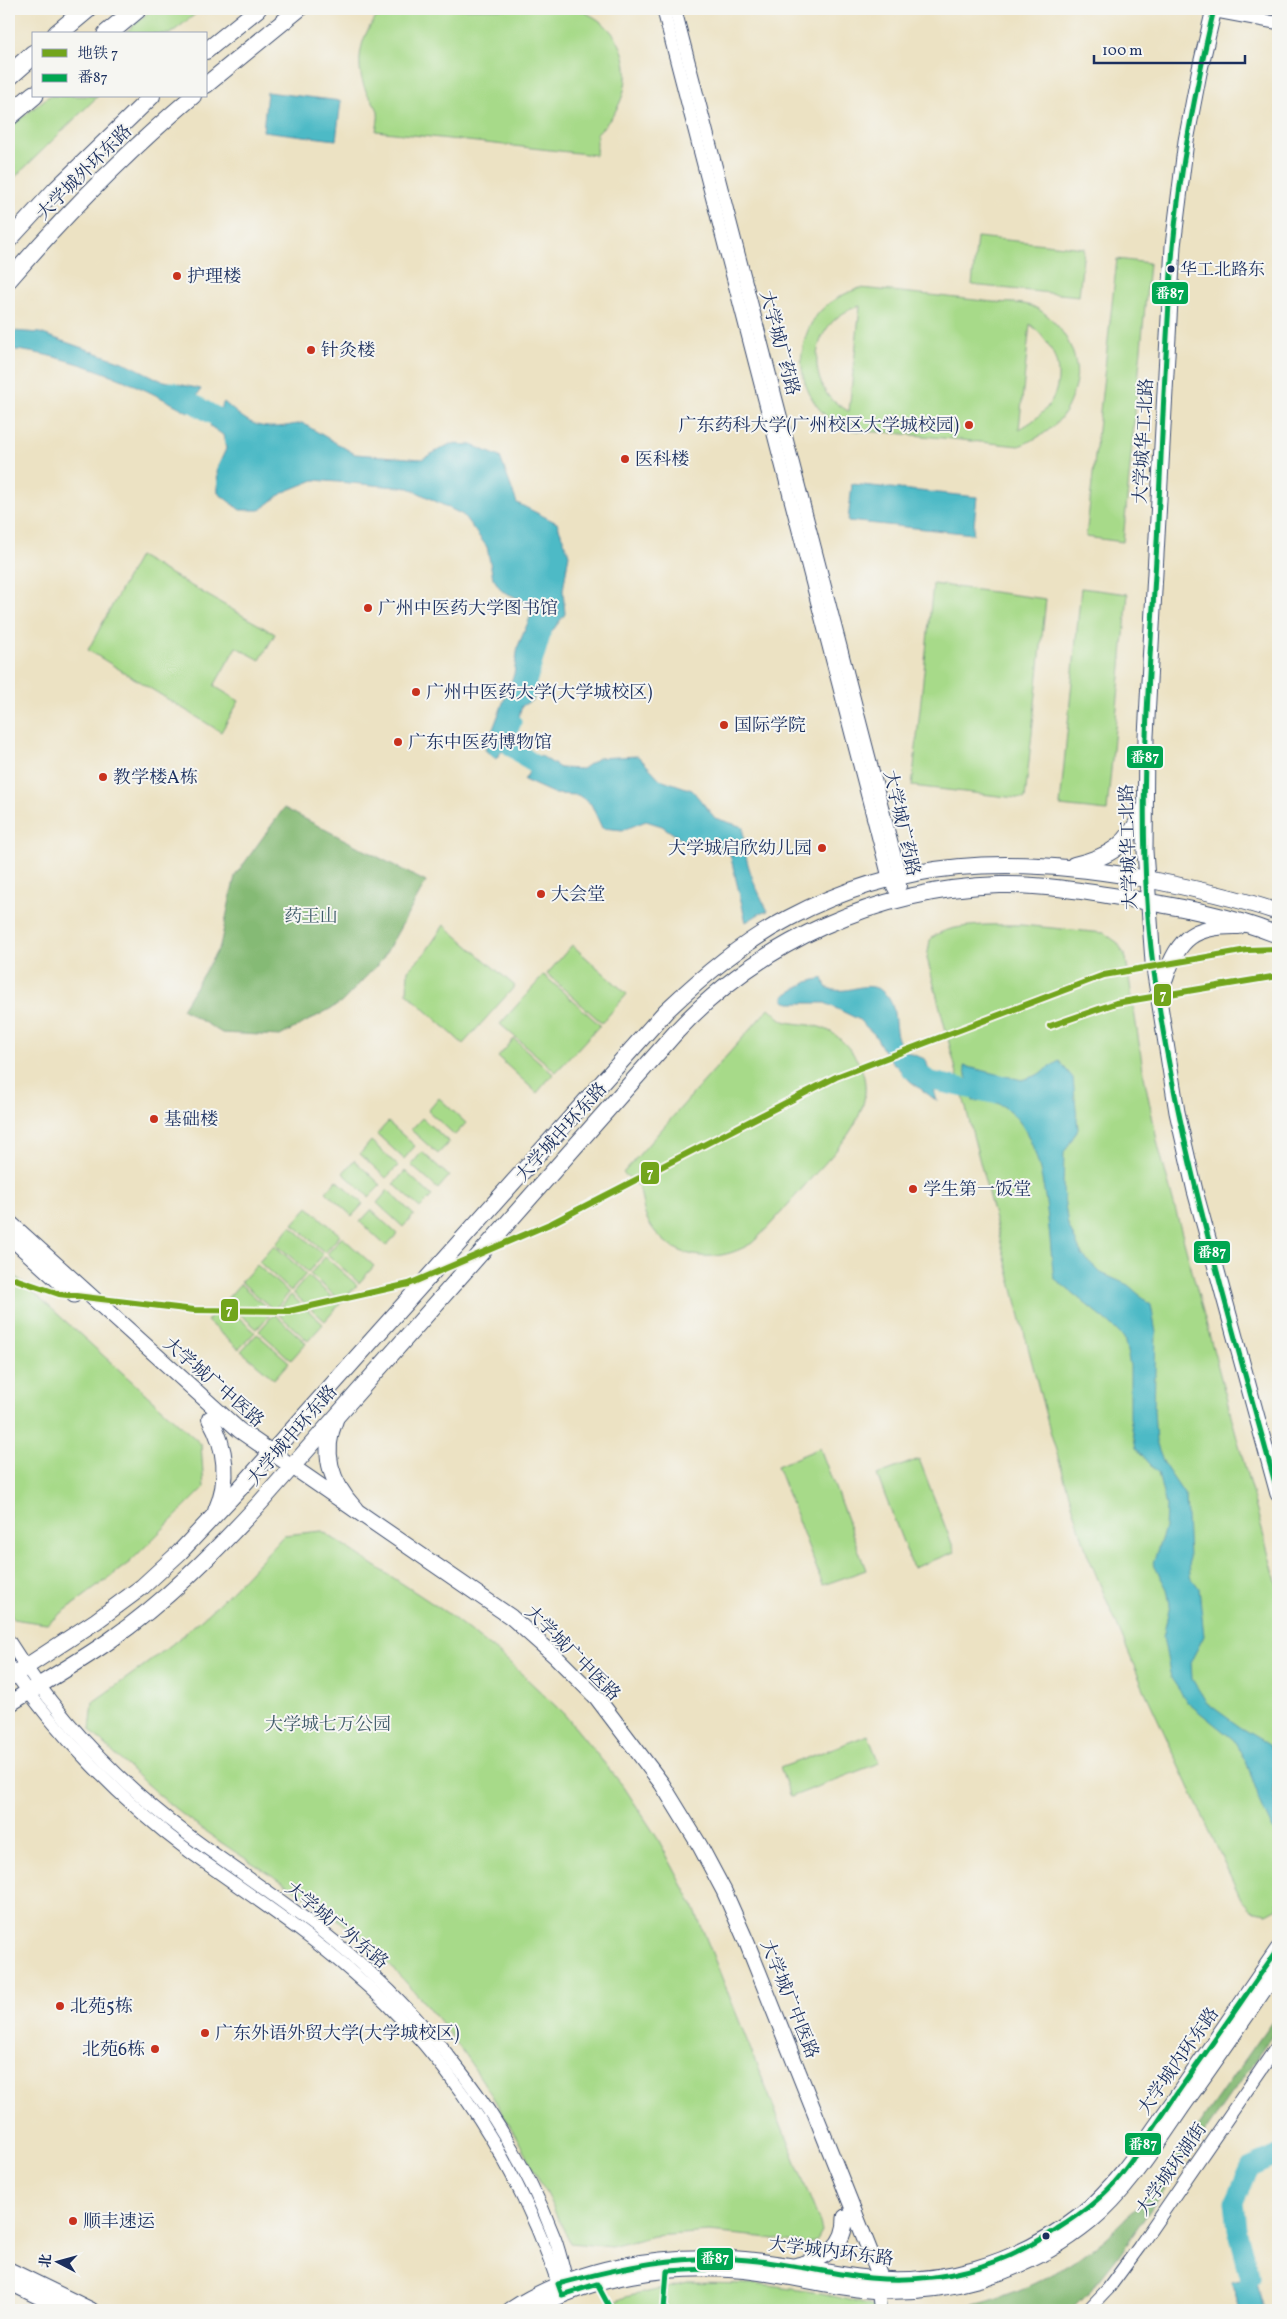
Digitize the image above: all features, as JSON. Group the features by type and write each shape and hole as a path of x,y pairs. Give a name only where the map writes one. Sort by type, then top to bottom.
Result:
{"highway":[{"path":"60,32 87,9"},
{"path":"109,32 137,9"},
{"path":"9,70 32,54"},
{"path":"9,76 32,55"},
{"path":"9,98 32,87"},
{"path":"9,116 32,97"}],"main road":[{"path":"208,49 258,9"},
{"path":"208,83 300,9"},
{"name":"大学城华工北路","path":"1219,10 1186,141 1173,246 1147,712 1144,809 1153,902 1159,1012 1177,1112 1196,1191 1278,1494"},
{"name":"大学城华工北路","path":"1151,880 1155,744 1181,272 1195,151 1219,10"},
{"name":"大学城外环东路","path":"9,240 55,190 150,98"},
{"name":"大学城外环东路","path":"9,280 74,208 150,134 191,98"},
{"path":"1064,867 1091,860 1116,850 1131,834 1144,809"},
{"name":"大学城中环东路","path":"15,1671 96,1621 142,1587 180,1552 672,1005 727,958 777,924 822,902 894,878 941,869 1001,864 1064,867 1151,880 1231,897 1278,912"},
{"name":"大学城中环东路","path":"9,1704 110,1640 172,1591 232,1533 677,1031 740,975 794,940 842,917 900,898 949,889 1001,885 1052,887 1153,902 1206,913 1278,934"},
{"name":"大学城华工北路","path":"1153,902 1176,1057 1194,1145 1278,1455"},
{"path":"1165,979 1174,954 1189,935 1211,928 1253,926"},
{"name":"大学城广中医路","path":"9,1222 267,1457"},
{"name":"大学城广中医路","path":"9,1236 210,1419 287,1471 521,1638 589,1705 641,1771 691,1851 724,1915 845,2217 876,2283"},
{"path":"340,1410 330,1434 329,1461 338,1488 355,1509"},
{"path":"210,1419 222,1446 225,1464 224,1486 214,1516"},
{"name":"大学城广中医路","path":"287,1471 355,1509 463,1582 527,1630 597,1698 662,1784 700,1846 733,1911 876,2283"},
{"name":"大学城内环东路","path":"510,2310 620,2267 679,2259 738,2258 876,2283 942,2276 992,2264 1045,2239 1082,2213 1119,2177 1278,1949"},
{"name":"大学城内环东路","path":"532,2310 564,2288 640,2275 702,2269 748,2271 944,2288 996,2275 1050,2249 1090,2222 1127,2184 1142,2166 1278,1969"},
{"path":"788,2266 808,2263 832,2251 842,2238 845,2217"},
{"path":"11,2280 66,2310"},
{"path":"11,2280 91,2310"}],"street":[{"name":"大学城广药路","path":"663,9 900,898"},
{"name":"大学城广药路","path":"675,9 894,878"},
{"path":"1219,10 1278,23"},
{"name":"大学城广外东路","path":"9,1641 15,1671 33,1689 96,1768 160,1828 320,1945 373,1991 415,2034 466,2099 491,2137 527,2203 564,2288"},
{"name":"大学城环湖街","path":"1088,2310 1108,2289 1139,2247 1278,2045"},
{"name":"大学城广中医路","path":"876,2283 880,2310"}],"green space":[{"path":"152,9 202,9 173,32 126,32"},
{"path":"385,9 576,9 596,18 610,31 620,46 626,64 626,82 621,100 611,117 597,133 596,155 376,131 378,112 362,80 360,58 365,36 370,26"},
{"path":"46,98 96,98 9,183 9,128"},
{"path":"977,237 1084,248 1079,296 972,285"},
{"path":"1117,259 1149,263 1123,542 1086,537"},
{"path":"860,288 1019,303 1034,307 1044,313 1061,330 1076,363 1077,375 1075,386 1067,408 1056,424 1040,436 1019,446 888,432 856,431 845,428 834,422 816,405 805,383 802,359 806,335 816,316 830,303","holes":["860,306 849,411 848,411 829,397 821,384 817,356 820,343 834,320","1030,324 1043,337 1052,351 1057,366 1058,380 1055,394 1047,407 1035,419 1019,429"]},
{"path":"139,556 275,634 260,660 236,647 214,686 239,701 221,732 88,650"},
{"path":"933,584 1046,599 1025,799 912,786"},
{"path":"1081,588 1128,594 1107,811 1060,806"},
{"name":"药王山","path":"284,808 426,882 382,960 341,1003 280,1036 222,1033 182,1009 220,946 235,876"},
{"path":"444,925 515,986 463,1044 407,993 408,970 425,953"},
{"path":"986,925 1021,925 1104,933 1118,943 1126,958 1144,1076 1158,1145 1278,1589 1278,1907 1267,1913 1251,1910 1241,1899 1142,1685 1087,1553 1048,1424 927,958 930,940 937,934 947,930"},
{"path":"572,945 627,994 602,1023 547,974"},
{"path":"544,975 600,1025 556,1072 500,1024"},
{"path":"769,1008 787,1022 823,1028 830,1031 843,1042 858,1062 865,1081 864,1100 858,1118 848,1135 834,1152 773,1222 752,1243 723,1255 694,1255 680,1251 656,1233 645,1215 638,1186 623,1173"},
{"path":"514,1039 553,1074 537,1093 498,1057"},
{"path":"439,1098 466,1123 455,1135 428,1111"},
{"path":"422,1118 449,1142 438,1154 411,1130"},
{"path":"388,1122 415,1146 404,1159 377,1134"},
{"path":"371,1141 398,1166 386,1178 360,1154"},
{"path":"422,1152 449,1176 438,1189 411,1165"},
{"path":"354,1160 381,1185 369,1197 343,1173"},
{"path":"405,1171 432,1196 420,1208 394,1184"},
{"path":"337,1180 363,1204 352,1216 326,1192"},
{"path":"388,1190 414,1215 403,1227 377,1203"},
{"path":"308,1207 340,1235 325,1253 293,1224"},
{"path":"371,1210 397,1234 386,1246 360,1222"},
{"path":"291,1226 323,1255 308,1272 276,1244"},
{"path":"342,1237 374,1266 359,1283 327,1254"},
{"path":"274,1245 306,1274 291,1291 259,1262"},
{"path":"325,1257 357,1285 342,1302 310,1274"},
{"path":"257,1265 289,1293 274,1310 241,1282"},
{"path":"9,1270 201,1444 204,1488 130,1562 47,1624 13,1619 9,1610"},
{"path":"308,1276 340,1304 325,1321 293,1293"},
{"path":"240,1284 272,1312 257,1329 225,1301"},
{"path":"291,1295 323,1324 308,1341 276,1312"},
{"path":"222,1303 255,1332 239,1349 207,1321"},
{"path":"274,1314 306,1343 291,1360 259,1331"},
{"path":"257,1334 289,1362 274,1379 241,1351"},
{"path":"820,1448 866,1570 823,1585 777,1466"},
{"path":"919,1459 955,1552 913,1568 877,1475"},
{"name":"大学城七万公园","path":"322,1531 447,1613 507,1660 564,1714 624,1787 658,1839 692,1903 820,2223 822,2231 817,2240 807,2244 709,2232 654,2236 611,2247 570,2243 526,2155 503,2114 451,2036 421,1999 388,1964 351,1930 303,1895 235,1852 184,1816 90,1730 93,1702 185,1634 231,1591 284,1535"},
{"path":"868,1735 879,1763 791,1797 780,1768"},
{"path":"1278,2013 1278,2027 1116,2259 1093,2288 1071,2310 952,2310 1014,2292 1042,2280 1093,2248 1117,2228 1160,2180"},
{"path":"688,2283 754,2284 821,2293 876,2307 877,2310 598,2310 625,2297"}],"water":[{"path":"267,92 341,101 336,140 263,131"},
{"path":"12,331 40,333 128,364 160,380 201,389 188,412 124,380 79,364 33,352 9,349 9,335"},
{"path":"224,402 243,418 260,426 278,427 302,423 355,454 422,459 450,444 472,445 500,457 517,503 557,523 569,554 563,590 565,614 533,657 529,680 534,699 522,706 514,735 496,759 485,750 514,674 518,646 532,613 524,601 502,591 493,578 487,547 463,515 409,488 314,480 284,492 260,510 240,510 218,493 217,468 226,449 223,435 210,426"},
{"path":"852,484 977,497 973,534 848,521"},
{"path":"540,755 560,768 582,769 598,758 638,756 660,779 692,790 715,818 743,827 747,860 758,891 768,911 746,922 730,854 716,843 684,841 662,826 646,821 623,830 602,828 591,804 578,795 555,794 524,780"},
{"path":"823,978 826,987 833,990 848,990 868,986 882,991 888,997 894,1012 899,1041 908,1053 926,1060 937,1101 910,1081 886,1055 875,1035 858,1019 825,1003 790,1003 784,1001 784,996 807,982"},
{"path":"1059,1061 1073,1078 1078,1129 1064,1153 1063,1190 1068,1225 1082,1255 1101,1273 1128,1285 1151,1305 1156,1333 1154,1410 1156,1442 1165,1466 1186,1497 1190,1576 1199,1588 1204,1636 1191,1661 1192,1679 1207,1703 1240,1727 1269,1744 1278,1764 1273,1794 1278,1814 1278,1840 1263,1809 1247,1764 1234,1740 1188,1703 1171,1678 1163,1637 1170,1605 1167,1589 1153,1563 1165,1528 1166,1506 1158,1473 1136,1448 1130,1418 1130,1365 1124,1338 1109,1323 1054,1278 1042,1178 1035,1152 1025,1130 1011,1112 992,1101 973,1101 964,1066 1022,1080 1037,1075"},
{"path":"1254,2276 1264,2310 1240,2310 1231,2281"}],"waterway":[{"path":"172,391 237,429"},
{"path":"525,689 542,632"},
{"path":"512,722 504,741 544,772 554,777"},
{"path":"910,1069 932,1081 993,1094"},
{"path":"1250,2278 1237,2229 1234,2202 1249,2168 1278,2155"}],"metro line":[{"name":"7","path":"9,1277 59,1294 194,1310 289,1311 409,1284 552,1223 836,1077 1104,975 1247,950 1278,949"},
{"name":"7","path":"1050,1026 1116,1003 1278,976"}],"transit line":[{"name":"番87","path":"1214,9 1189,128 1173,247 1147,700 1144,807 1145,860 1153,965 1163,1032 1190,1166 1278,1494"},
{"name":"番87","path":"611,2310 597,2284 562,2295 558,2284 629,2267 675,2260 699,2259 763,2261 870,2278 921,2278 945,2275 991,2263 1035,2243 1083,2212 1120,2176 1278,1949"},
{"name":"番87","path":"664,2310 667,2271 706,2269"}],"place":[{"name":"华工北路东","path":"1171,269"},
{"name":"护理楼","path":"177,276"},
{"name":"针灸楼","path":"311,350"},
{"name":"广东药科大学(广州校区大学城校园)","path":"969,425"},
{"name":"医科楼","path":"625,459"},
{"name":"广州中医药大学图书馆","path":"368,608"},
{"name":"广州中医药大学(大学城校区)","path":"416,692"},
{"name":"国际学院","path":"724,725"},
{"name":"广东中医药博物馆","path":"398,742"},
{"name":"教学楼A栋","path":"103,777"},
{"name":"大学城启欣幼儿园","path":"822,848"},
{"name":"大会堂","path":"541,894"},
{"name":"基础楼","path":"154,1119"},
{"name":"学生第一饭堂","path":"913,1189"},
{"name":"北苑5栋","path":"60,2006"},
{"name":"广东外语外贸大学(大学城校区)","path":"205,2033"},
{"name":"北苑6栋","path":"155,2049"},
{"name":"顺丰速运","path":"73,2221"}]}
